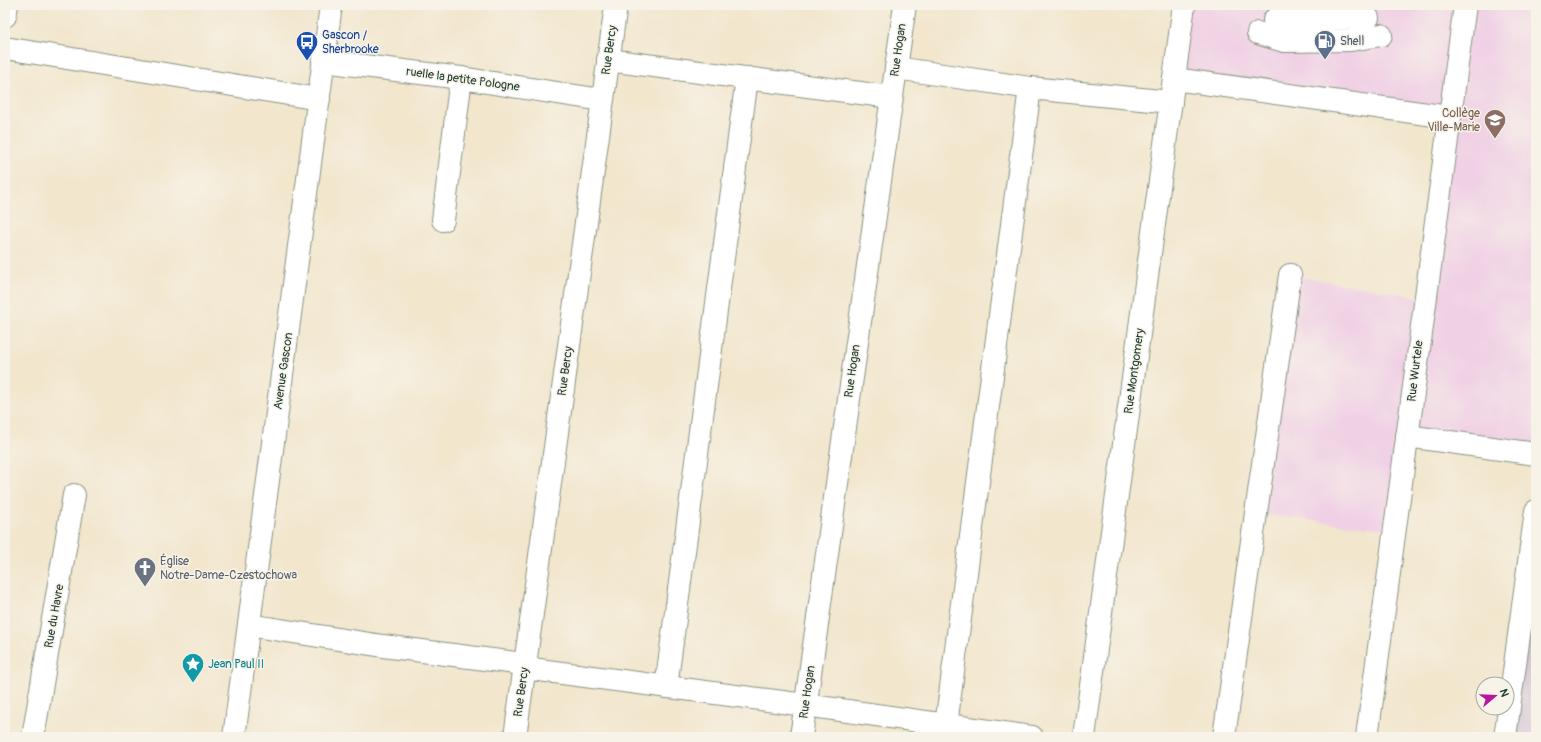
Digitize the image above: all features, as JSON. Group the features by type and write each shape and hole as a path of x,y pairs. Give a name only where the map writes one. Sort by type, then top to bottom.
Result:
{"street":[{"path":"5,16 7,5"},
{"name":"Avenue Gascon","path":"234,737 331,5"},
{"name":"Rue Bercy","path":"515,737 616,5"},
{"name":"Rue Hogan","path":"800,737 905,5"},
{"name":"Rue Montgomery","path":"1084,737 1184,5"},
{"name":"Rue Wurtele","path":"1367,737 1465,5"},
{"path":"1368,18 1266,26 1284,41 1351,40 1382,35"},
{"path":"5,48 319,99"},
{"path":"608,60 891,97"},
{"name":"ruelle la petite Pologne","path":"323,61 460,78 602,100"},
{"path":"896,68 1030,88 1171,102"},
{"path":"443,220 460,78"},
{"path":"666,687 747,78"},
{"path":"1174,79 1449,117"},
{"path":"946,725 1030,88"},
{"path":"1224,737 1290,275"},
{"path":"1407,436 1536,454"},
{"name":"Rue du Havre","path":"33,737 74,495"},
{"path":"1505,737 1536,511"},
{"path":"249,625 666,687 1032,737"}],"shaded area":[{"path":"1184,5 1465,5 1449,117 1174,79"},
{"name":"Collège Ville-Marie","path":"1474,5 1536,5 1536,451 1407,436 1394,530 1264,515 1290,275 1425,298"},
{"path":"1536,554 1536,737 1513,737"}],"place":[{"name":"Shell","path":"1325,60"},
{"name":"Gascon / Sherbrooke","path":"307,62"},
{"name":"Collège Ville-Marie","path":"1495,140"},
{"name":"Église Notre-Dame-Czestochowa","path":"145,588"},
{"name":"Jean Paul II","path":"193,684"}]}
